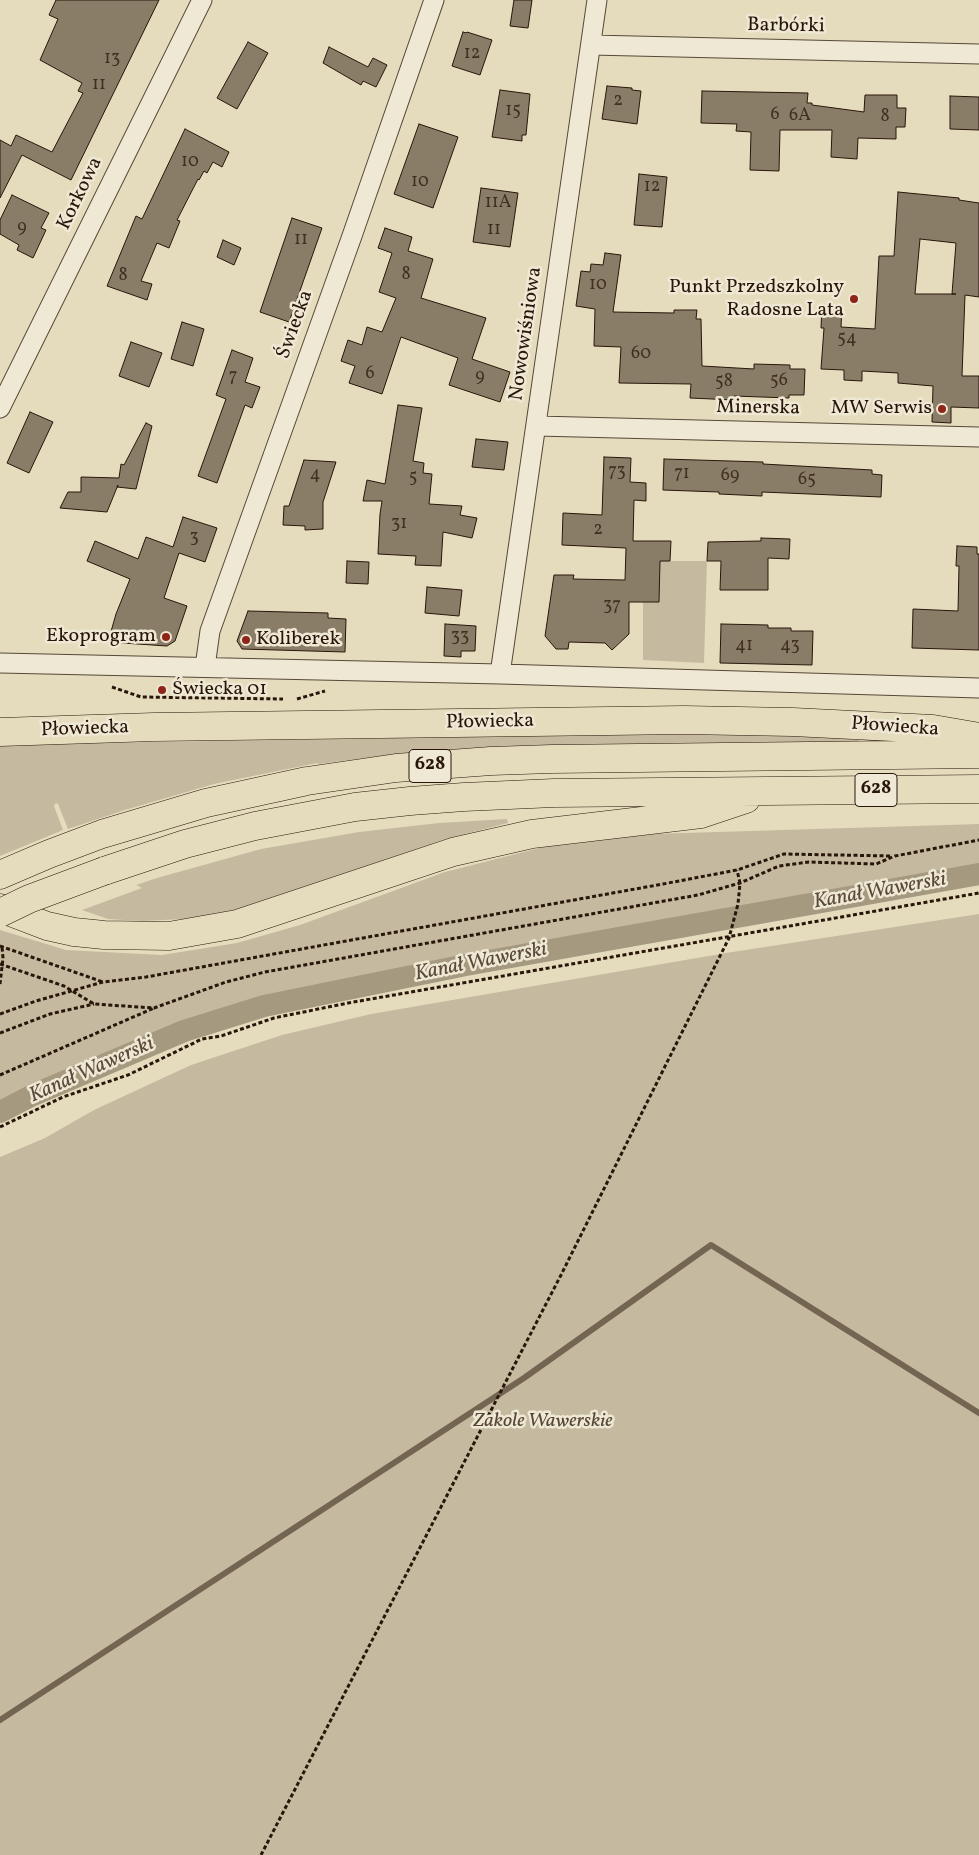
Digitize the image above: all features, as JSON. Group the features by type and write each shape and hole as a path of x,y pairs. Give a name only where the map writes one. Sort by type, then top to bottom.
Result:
{"main road":[{"name":"Płowiecka","path":"0,732 154,727 684,720 793,722 933,729 979,737"},
{"name":"628","path":"0,875 102,834 206,803 307,781 396,768 491,761 979,754"},
{"name":"628","path":"0,913 38,896 104,871 185,844 255,826 384,804 464,797 554,793 979,789"},
{"path":"0,908 47,926 74,932 104,936 169,936 236,924 454,852 532,834 701,814 772,791"}],"street":[{"name":"Korkowa","path":"0,408 202,0"},
{"name":"Świecka","path":"205,667 210,631 352,236 434,0"},
{"name":"Nowowiśniowa","path":"500,674 597,0"},
{"name":"Barbórki","path":"592,45 979,54"},
{"name":"Minerska","path":"536,426 979,437"},
{"name":"Płowiecka","path":"0,663 500,674 979,688"}],"path":[{"path":"105,684 141,697 298,699 329,690"},
{"path":"0,1014 36,1001 103,982 166,973 737,870 784,854 895,856 979,840"},
{"path":"0,1076 154,1008 226,982 265,972 698,895 740,883 779,866 809,862 876,864 895,856"},
{"path":"261,1855 561,1275 729,938 738,904 740,883 737,870"},
{"path":"0,1127 63,1097 128,1074 202,1038 221,1036 274,1018 348,1003 979,893"},
{"path":"0,984 1,946 103,982"},
{"path":"1,965 64,986 94,1004"},
{"path":"0,1033 50,1014 94,1004 154,1008"}],"green space":[{"path":"659,561 707,561 704,663 643,660 643,602 659,602"},
{"path":"708,733 811,736 859,740 858,742 457,749 317,763 214,784 68,829 56,803 54,806 63,830 0,856 0,746"},
{"path":"507,819 508,823 442,840 260,903 221,913 185,919 141,921 108,919 82,910 142,888 136,885 261,849 359,832 439,823"},
{"path":"979,824 979,868 380,977 226,1011 0,1100 0,930 66,950 162,955 237,943 300,925 445,872 559,843 652,834"},
{"name":"Zakole Wawerskie","path":"979,914 979,1855 0,1855 0,1157 45,1138 94,1110 191,1065 282,1035 371,1014 726,953"}],"building":[{"path":"56,0 159,0 71,180 22,155 0,198 0,140 11,146 16,135 52,152 83,93 78,91 82,83 40,60 58,19 49,15"},
{"path":"514,0 532,0 528,28 510,26"},
{"path":"463,32 492,40 480,75 452,66"},
{"path":"248,42 268,53 237,109 217,98"},
{"path":"329,47 368,67 373,58 387,65 376,87 363,81 361,85 323,63"},
{"path":"607,86 632,88 632,90 641,91 637,124 602,119"},
{"path":"500,90 530,94 526,135 522,135 522,141 492,137"},
{"path":"702,91 808,93 807,103 812,103 812,105 864,112 865,95 897,95 897,108 906,108 905,127 896,127 896,139 858,138 857,159 831,157 832,130 780,130 779,171 750,170 751,132 736,131 737,124 701,123"},
{"path":"950,96 979,97 979,130 950,129"},
{"path":"419,124 458,137 433,208 394,194"},
{"path":"185,129 229,152 222,167 213,162 207,173 204,171 198,179 177,220 180,221 169,248 157,243 141,281 152,284 147,300 107,286 136,216 142,219"},
{"path":"639,174 667,177 662,227 634,225"},
{"path":"481,188 518,193 510,247 473,242"},
{"path":"898,192 959,198 959,200 979,203 979,297 965,295 962,376 979,376 979,408 951,407 951,423 932,422 933,386 898,383 898,373 862,371 862,381 844,380 844,370 821,369 824,328 821,328 822,305 842,306 841,327 875,329 879,256 894,256","holes":["920,239 956,243 952,294 915,294"]},
{"path":"12,195 49,213 41,228 46,230 33,258 17,250 19,245 0,234 0,220"},
{"path":"292,218 322,228 289,322 260,312"},
{"path":"385,228 412,237 408,251 433,259 421,298 486,318 472,359 510,372 500,402 449,385 458,358 401,337 382,394 349,383 355,366 341,361 348,340 362,345 367,327 382,332 396,298 379,292 392,253 378,248"},
{"path":"223,240 241,248 234,265 217,257"},
{"path":"605,253 621,255 613,312 674,313 674,310 697,310 696,319 701,319 702,366 754,369 754,364 790,365 790,369 805,369 804,395 789,395 789,398 734,396 734,400 690,398 691,384 619,383 621,347 594,346 595,309 576,306 581,271 590,272 591,264 603,265"},
{"path":"182,322 204,329 193,366 171,359"},
{"path":"131,342 162,353 149,387 119,376"},
{"path":"232,350 253,358 245,382 260,387 252,408 245,405 217,483 198,476 226,399 216,395"},
{"path":"398,405 422,408 413,461 424,463 423,473 432,474 429,504 462,506 460,515 477,518 472,538 443,532 441,566 415,565 416,556 378,554 382,501 363,501 367,480 385,484"},
{"path":"30,412 53,422 29,473 7,463"},
{"path":"146,423 152,426 136,489 117,487 107,512 60,508 68,492 81,492 81,477 119,478 121,464 124,465"},
{"path":"476,439 508,442 504,470 472,467"},
{"path":"604,457 631,458 630,482 646,483 646,501 634,500 633,541 671,541 670,561 660,561 659,602 629,602 629,634 612,650 605,643 569,642 568,649 556,649 545,636 554,575 574,575 573,579 625,580 626,548 562,545 563,513 602,515"},
{"path":"664,459 763,462 763,464 872,470 872,474 882,475 881,497 762,492 762,496 663,490"},
{"path":"304,460 336,462 323,502 323,529 305,530 305,526 283,525 284,506 289,506"},
{"path":"183,517 217,528 205,562 179,553 164,598 187,606 175,641 167,646 108,642 116,614 130,579 87,561 95,541 138,559 146,537 173,547"},
{"path":"761,538 790,539 789,559 768,558 768,590 720,590 721,561 707,561 708,542 761,541"},
{"path":"957,546 977,547 977,554 979,554 979,650 912,648 913,609 958,611 959,566 956,566"},
{"path":"347,561 369,562 368,584 346,583"},
{"path":"427,587 462,590 459,616 425,613"},
{"path":"248,611 328,613 328,618 346,619 345,652 242,649 237,641"},
{"path":"445,624 476,626 475,651 461,651 461,657 444,656"},
{"path":"721,624 768,625 768,628 791,628 791,631 813,631 812,665 720,663"}],"waterway":[{"name":"Kanał Wawerski","path":"0,1112 33,1095 184,1031 264,1006 466,965 979,874"},
{"path":"0,1720 524,1378 711,1245 979,1413"}],"place":[{"name":"Punkt Przedszkolny Radosne Lata","path":"854,299"},
{"name":"MW Serwis","path":"942,409"},
{"name":"Ekoprogram","path":"166,637"},
{"name":"Koliberek","path":"246,640"},
{"name":"Świecka 01","path":"162,690"}]}
